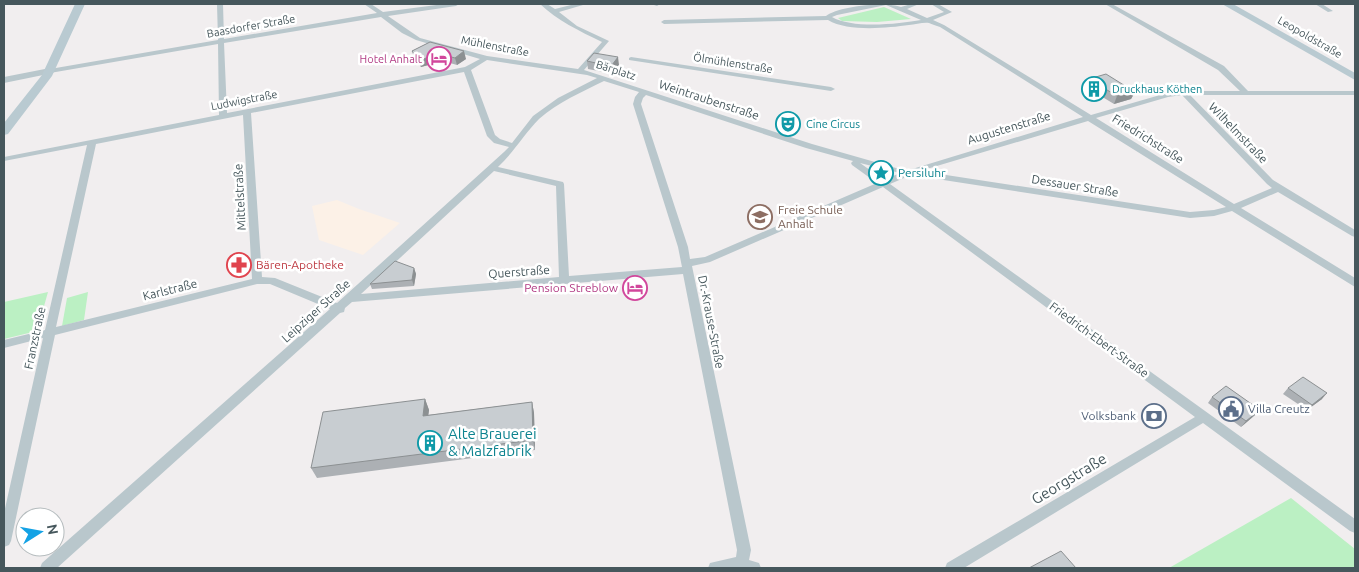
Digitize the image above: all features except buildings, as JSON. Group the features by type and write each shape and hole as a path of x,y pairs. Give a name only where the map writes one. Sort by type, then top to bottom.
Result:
{"main road":[{"path":"4,131 50,71 80,4"},
{"name":"Leopoldstraße","path":"1227,4 1355,77"}],"street":[{"path":"220,4 222,116"},
{"name":"Mühlenstraße","path":"367,4 384,14 409,35 418,39 486,58 580,71"},
{"name":"Baasdorfer Straße","path":"50,71 384,14 456,4"},
{"path":"543,4 574,27 606,41 580,71"},
{"path":"552,12 582,4"},
{"path":"829,18 829,16 835,13 884,4"},
{"name":"Friedrichstraße","path":"890,4 942,26 1355,283"},
{"path":"901,9 916,4"},
{"path":"664,22 829,18 840,24 920,22 949,12 934,4"},
{"path":"1108,4 1221,68 1246,92"},
{"path":"1318,4 1330,10"},
{"name":"Ludwigstraße","path":"4,159 467,69 486,58"},
{"name":"Ölmühlenstraße","path":"631,58 831,89"},
{"path":"467,69 491,136 497,141 512,145"},
{"path":"4,80 50,71"},
{"name":"Bärplatz","path":"580,71 644,92"},
{"name":"Leipziger Straße","path":"47,568 352,298 507,154 512,145 536,118 548,108 604,78"},
{"name":"Weintraubenstraße","path":"644,92 841,156 910,173"},
{"name":"Dr.-Krause-Straße","path":"644,92 639,97 637,104 679,232 748,566"},
{"name":"Augustenstraße","path":"687,267 922,167 1168,95 1184,92 1355,93"},
{"name":"Wilhelmstraße","path":"1184,92 1270,182 1355,234"},
{"name":"Mittelstraße","path":"247,111 257,281"},
{"name":"Franzstraße","path":"4,541 92,142"},
{"name":"Friedrich-Ebert-Straße","path":"841,156 863,168 1355,527"},
{"path":"492,168 560,184 564,281"},
{"name":"Dessauer Straße","path":"910,173 1181,215 1210,214 1234,208 1278,188"},
{"name":"Querstraße","path":"352,298 564,281 687,267"},
{"name":"Karlstraße","path":"4,344 257,281 271,280 340,309"},
{"name":"Georgstraße","path":"952,568 1204,417"},
{"path":"715,568 734,563 748,566"}],"shaded area":[{"path":"337,200 400,223 363,255 319,240 312,206"}],"green space":[{"path":"884,7 911,19 877,22 842,21 838,18"},
{"path":"48,292 37,331 4,339 4,302"},
{"path":"88,292 84,320 62,326 67,298"},
{"path":"1291,498 1355,549 1355,568 1169,568"}],"place":[{"name":"Hotel Anhalt","path":"439,59"},
{"name":"Druckhaus Köthen","path":"1094,89"},
{"name":"Cine Circus","path":"788,124"},
{"name":"Persiluhr","path":"881,173"},
{"name":"Freie Schule Anhalt","path":"760,217"},
{"name":"Bären-Apotheke","path":"239,265"},
{"name":"Pension Streblow","path":"635,288"},
{"name":"Villa Creutz","path":"1231,409"},
{"name":"Volksbank","path":"1154,416"},
{"name":"Alte Brauerei & Malzfabrik","path":"430,443"}]}
